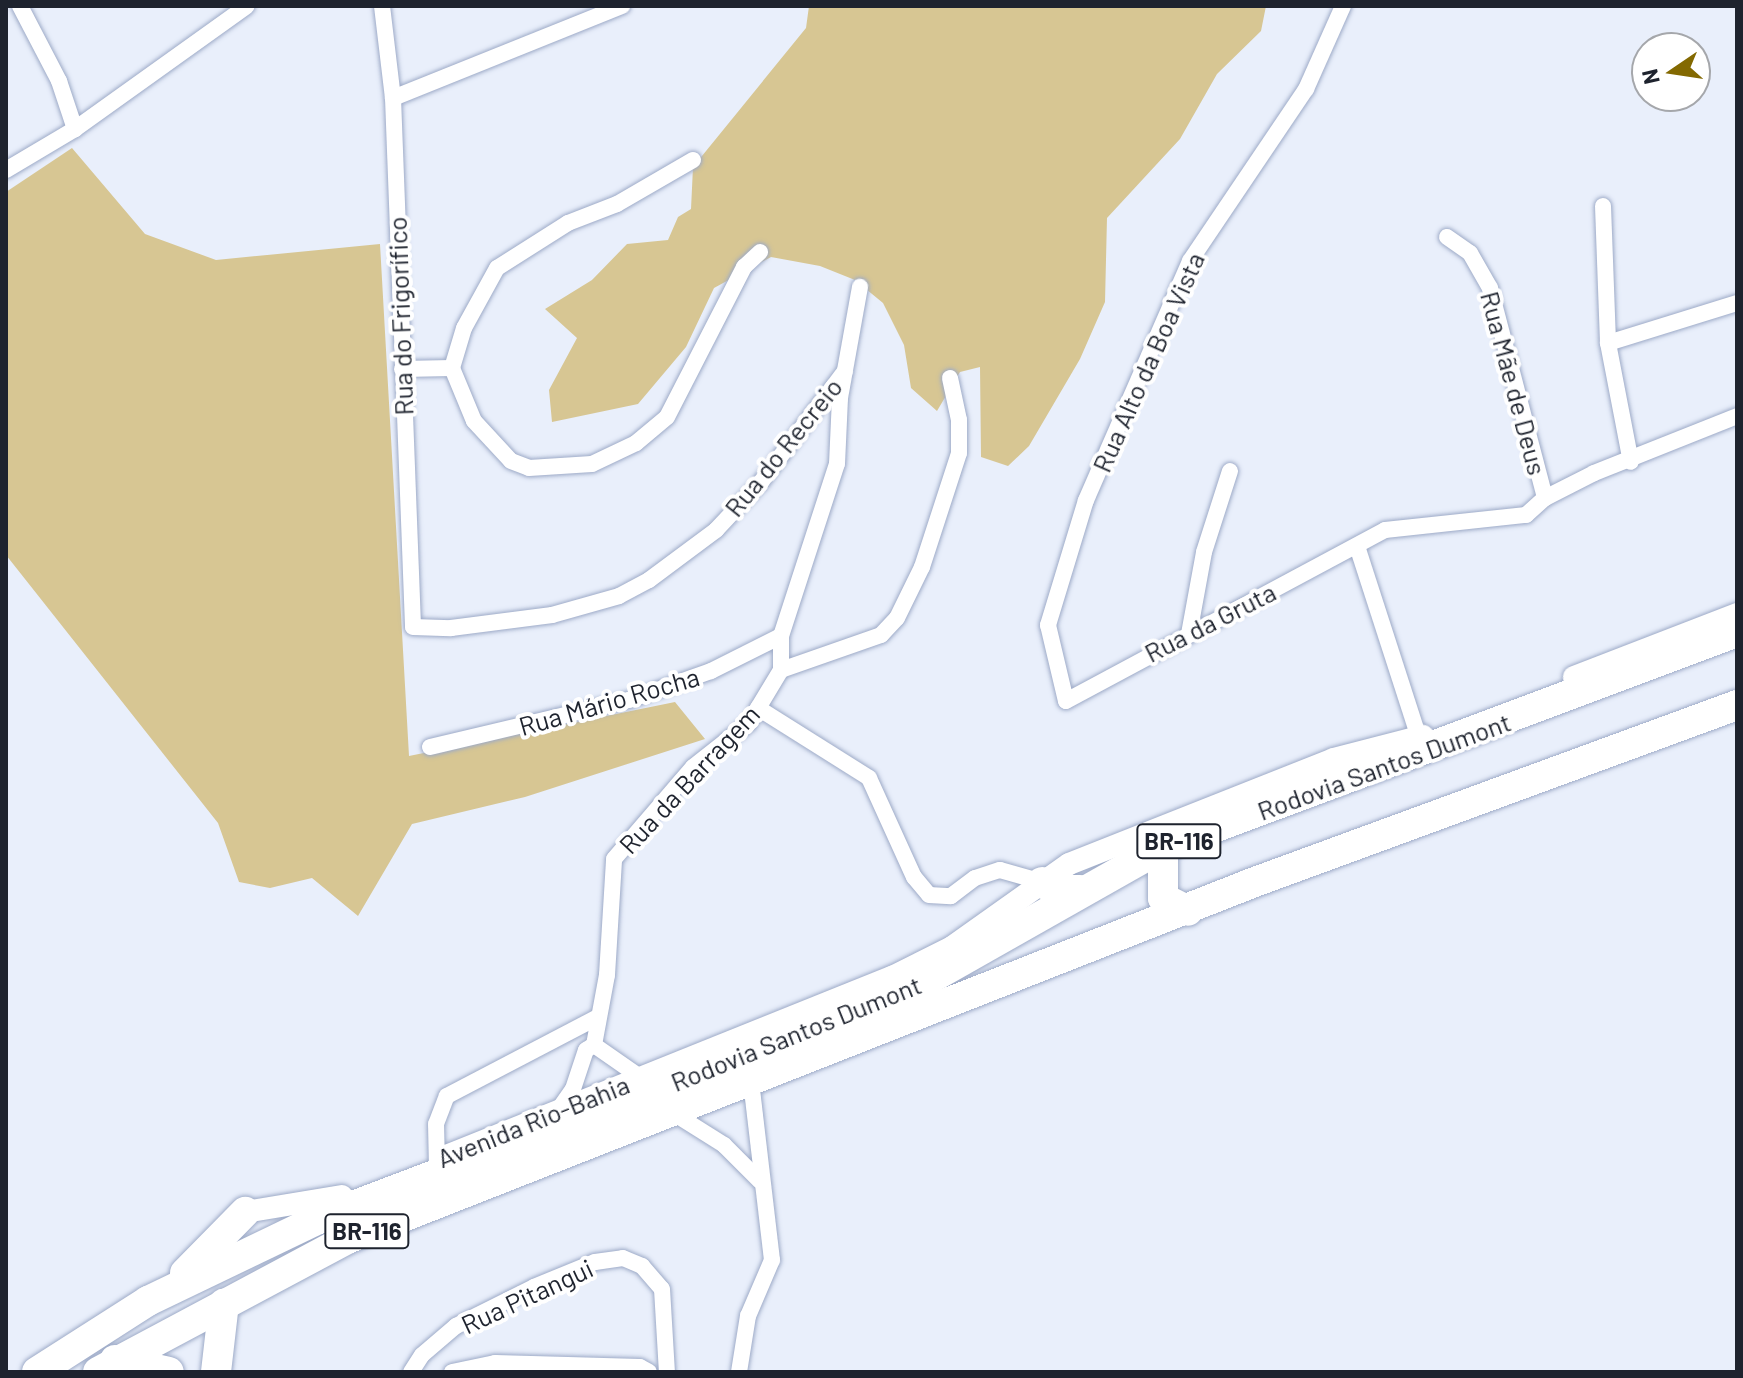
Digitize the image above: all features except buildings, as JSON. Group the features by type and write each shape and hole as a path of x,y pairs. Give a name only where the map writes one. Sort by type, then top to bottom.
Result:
{"highway":[{"name":"Rodovia Santos Dumont","path":"37,1372 148,1301 437,1166 889,1002 992,947 1080,890 1174,836 1737,632"},
{"name":"Rodovia Santos Dumont","path":"106,1366 347,1239 1188,911 1737,705"},
{"path":"1174,836 1163,898 1188,911"},
{"path":"1042,882 1055,890 1080,890"},
{"path":"148,1301 180,1278 245,1212"},
{"path":"216,1372 224,1303"},
{"path":"106,1366 169,1372"}],"street":[{"path":"20,6 59,81 75,129"},
{"path":"6,170 75,129 247,6"},
{"name":"Rua do Frigorífico","path":"382,6 393,98 413,627"},
{"path":"393,98 622,6"},
{"name":"Rua Alto da Boa Vista","path":"1066,701 1048,625 1086,500 1190,261 1306,89 1343,6"},
{"path":"693,160 617,204 568,223 497,268 464,328 452,368 474,421 511,461 553,469 592,464 636,443 667,417 744,267 760,252"},
{"path":"1603,206 1608,343 1631,462"},
{"name":"Rua Mãe de Deus","path":"1447,237 1470,253 1490,288 1545,498"},
{"path":"860,287 845,371 837,464 781,636 781,670 881,635 897,618 922,567 959,453 959,420 950,378"},
{"path":"1608,343 1737,303"},
{"path":"402,369 452,368"},
{"name":"Rua do Recreio","path":"413,627 451,628 552,615 619,596 649,580 685,557 734,511 845,371"},
{"name":"Rua da Gruta","path":"1066,701 1385,530 1526,515 1545,498 1737,416"},
{"path":"1189,634 1204,552 1230,471"},
{"path":"1357,546 1419,738"},
{"name":"Avenida Rio-Bahia","path":"245,1212 325,1203 437,1166 561,1106 892,977 952,947 1069,864 1174,836 1334,759 1419,738 1737,614"},
{"name":"Rua Mário Rocha","path":"430,747 629,700 711,671 781,636"},
{"name":"Rua da Barragem","path":"561,1106 586,1050 594,1045 596,1018 607,975 614,859 693,767 749,723 781,670"},
{"path":"758,708 869,778 914,877 929,895 951,896 975,878 1000,870 1042,882"},
{"path":"437,1166 436,1124 447,1096 596,1018"},
{"path":"594,1045 640,1077"},
{"path":"739,1372 748,1316 772,1260 771,1220 760,1181 751,1081"},
{"path":"670,1111 724,1145 760,1181"},
{"name":"Rua Pitangui","path":"411,1372 422,1355 456,1326 534,1287 595,1262 623,1258 642,1266 662,1289 667,1372"},
{"path":"452,1372 495,1363 640,1367 649,1372"}],"shaded area":[{"path":"809,6 1266,6 1261,31 1217,74 1180,139 1107,218 1105,302 1080,359 1029,446 1008,466 981,457 980,367 960,372 937,411 911,388 904,345 883,303 855,280 820,266 771,257 714,288 686,347 638,404 552,422 549,390 577,338 545,309 592,280 627,244 668,240 678,217 691,209 693,167 806,28"},
{"path":"72,148 145,234 216,260 380,244 409,756 675,702 705,739 525,797 412,824 358,916 312,878 270,888 239,882 218,823 6,555 6,192"}]}
